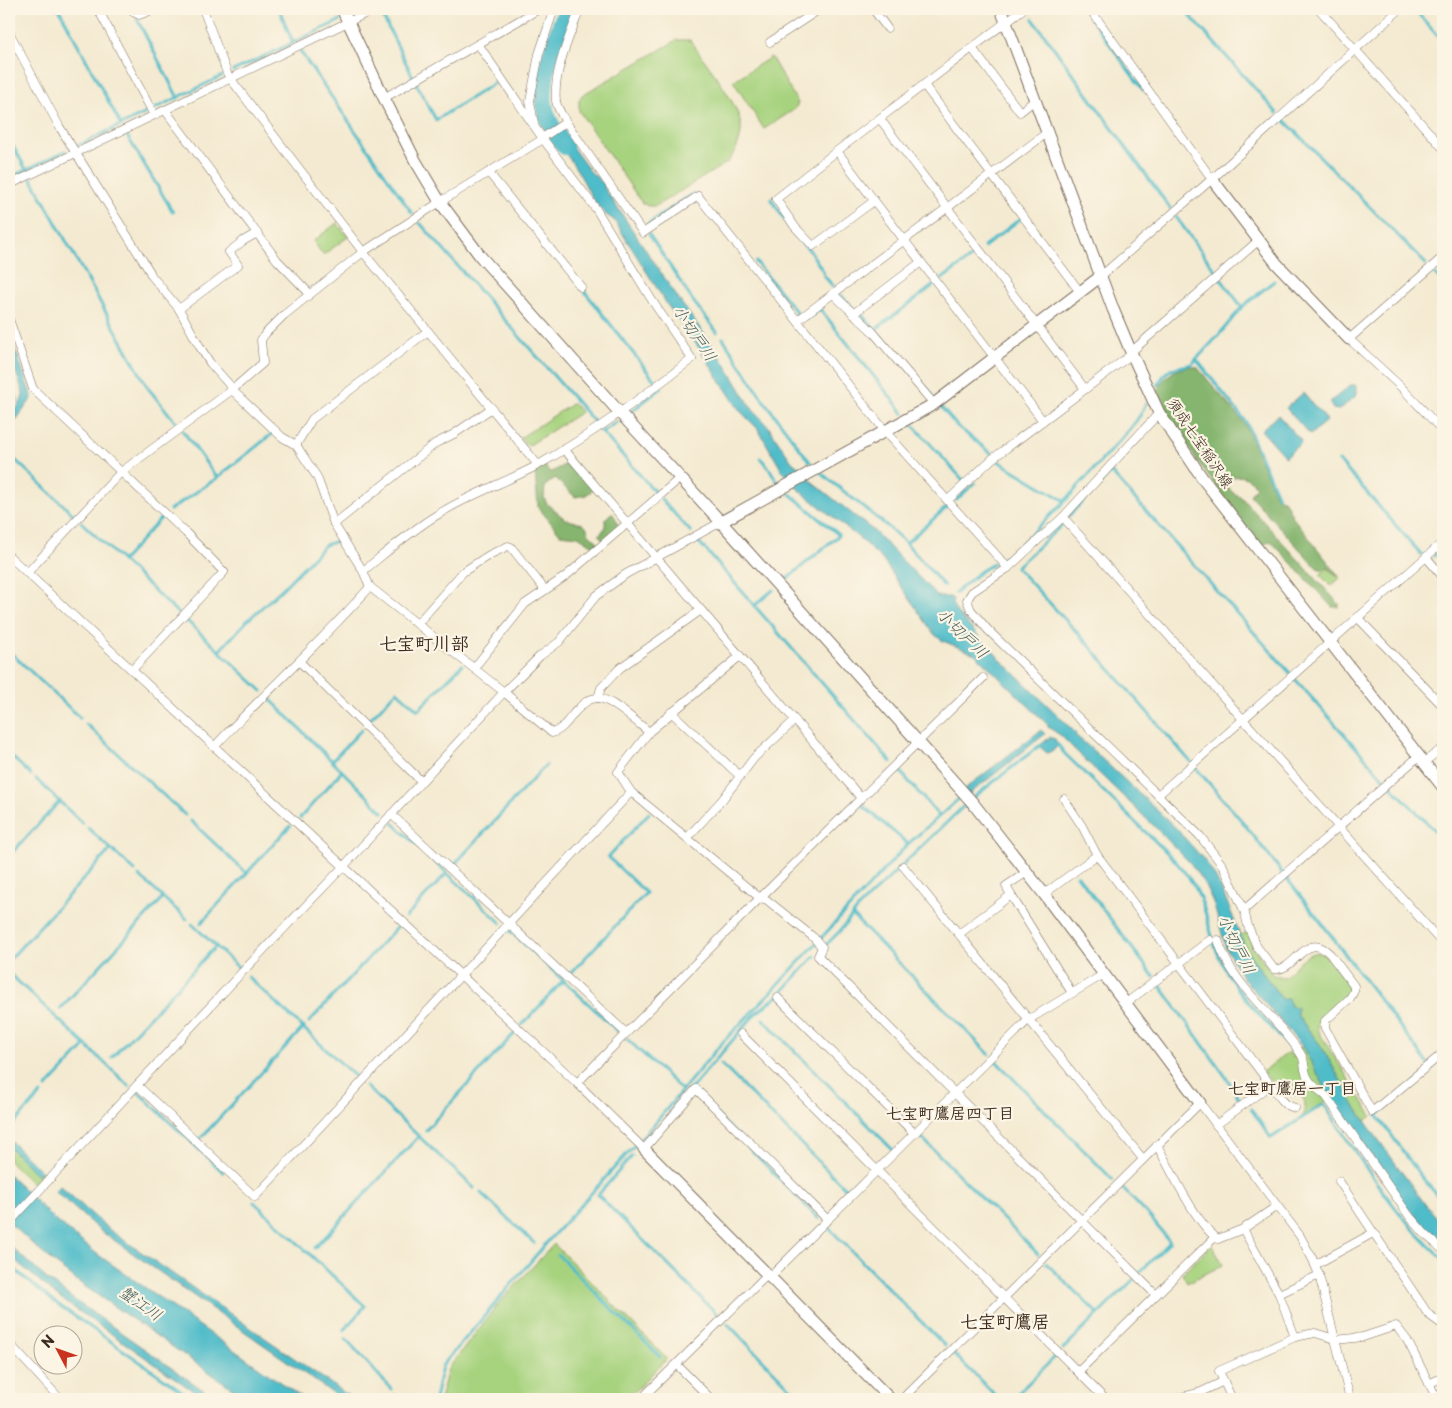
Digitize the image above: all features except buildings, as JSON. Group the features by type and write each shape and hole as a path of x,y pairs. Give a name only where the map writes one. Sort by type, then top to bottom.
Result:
{"street":[{"path":"98,9 154,115"},
{"path":"132,9 133,12 139,15 155,9"},
{"path":"203,9 230,78 363,252 538,464"},
{"path":"342,9 415,160 440,202 481,257 972,802 1044,894 1300,1236 1319,1275 1350,1399"},
{"path":"9,185 375,9"},
{"path":"384,98 539,9"},
{"path":"535,128 530,101 539,54 554,9"},
{"path":"580,9 567,44 556,87 556,102 563,124 643,233 698,196 885,431 1004,562"},
{"path":"770,42 820,9"},
{"path":"873,9 887,28"},
{"name":"須成七宝稲沢線","path":"1001,9 1131,353 1160,413 1203,479 1443,787"},
{"path":"874,201 813,246 795,227 776,199 1023,9"},
{"path":"1090,9 1212,179 1277,264 1443,431"},
{"path":"1319,9 1443,148"},
{"path":"9,1223 343,867 504,692 540,656 559,642 596,596 626,574 934,404 1102,276 1400,9"},
{"path":"9,32 59,126 151,275 179,309 205,355 233,390 282,437 296,445 318,477 334,524 363,571 370,587 504,692 552,733 560,730 582,705 598,698 608,702 649,732"},
{"path":"363,571 441,512 564,449 620,413 692,359 653,302 596,209 544,137 535,128 478,44"},
{"path":"972,48 1020,112 1035,100"},
{"path":"924,85 1080,292"},
{"path":"165,110 277,260 310,294"},
{"path":"880,119 948,206 1085,390"},
{"path":"27,573 121,472 233,390 263,363 262,340 266,333 284,315 363,252 563,124"},
{"path":"798,320 1048,132"},
{"path":"837,152 1044,421"},
{"path":"489,173 581,287"},
{"path":"179,309 238,265 229,252 243,240 257,233"},
{"path":"948,500 992,459 1085,390 1131,353 1258,241"},
{"path":"1349,338 1443,257"},
{"path":"853,314 921,262"},
{"path":"833,294 873,332 934,404"},
{"path":"9,319 32,389 186,533 224,572 132,670"},
{"path":"296,445 312,419 428,331"},
{"path":"334,524 436,443 454,434 492,408"},
{"path":"1160,413 1063,516 1004,562 972,592 967,600 971,610 988,630 1200,836 1222,866 1244,910 1248,926 1257,947 1274,969 1283,968 1306,949 1318,946 1330,954 1354,986 1353,995 1325,1021 1324,1025 1372,1112 1443,1052"},
{"path":"564,449 861,798"},
{"path":"474,668 525,604 566,576 680,478"},
{"path":"1063,516 1443,944"},
{"path":"1158,796 1443,542"},
{"path":"417,624 463,572 489,555 508,546 511,547 545,590"},
{"path":"9,556 577,1083 890,1399"},
{"path":"1426,557 1443,577"},
{"path":"214,747 265,694 300,662 370,587"},
{"path":"598,698 601,688 620,668 701,610"},
{"path":"1357,617 1443,706"},
{"path":"740,656 649,732 618,772 631,792 760,898 766,900 813,937 822,947 818,956 1156,1295"},
{"path":"300,662 422,781"},
{"path":"577,1083 760,898 983,678"},
{"path":"671,712 740,776"},
{"path":"687,838 722,800 754,758 795,720"},
{"path":"1244,910 1338,826 1421,759 1443,748"},
{"path":"137,1085 255,1197 631,792"},
{"path":"1064,799 1082,826 1097,855 1178,964 1270,1086 1287,1105 1296,1108"},
{"path":"391,814 626,1033"},
{"path":"1044,894 1097,855"},
{"path":"903,866 1143,1159"},
{"path":"1027,872 1006,886 1072,993"},
{"path":"959,934 1011,894"},
{"path":"1126,1003 1214,940 1238,981 1290,1039 1300,1053 1308,1080 1326,1096 1410,1217 1443,1250"},
{"path":"641,1399 828,1220 1028,1020 1104,974"},
{"path":"778,998 914,1133"},
{"path":"741,1034 1105,1399"},
{"path":"1216,1125 1270,1086"},
{"path":"642,1148 696,1089 828,1220"},
{"path":"902,1399 1200,1103"},
{"path":"1157,1145 1192,1208 1218,1239 1244,1229 1277,1206"},
{"path":"1339,1180 1428,1314 1443,1325"},
{"path":"1244,1229 1279,1294 1294,1337"},
{"path":"1315,1265 1373,1233"},
{"path":"1078,1372 1215,1237"},
{"path":"1279,1294 1319,1275"},
{"path":"1232,1399 1219,1371 1294,1337 1315,1333 1335,1339 1363,1337 1396,1326 1407,1340 1437,1399"},
{"path":"9,1343 60,1399"},
{"path":"677,1365 711,1399"},
{"path":"1429,1384 1443,1377"},
{"path":"1174,1399 1201,1392 1224,1381"}],"green space":[{"path":"677,40 690,40 720,82 739,117 741,126 740,136 728,162 656,206 648,206 642,203 579,111 579,100 582,95"},
{"path":"771,57 798,103 795,109 764,129 733,81"},
{"path":"337,223 348,237 323,255 313,241"},
{"path":"1191,366 1197,367 1245,424 1277,498 1285,501 1294,519 1339,576 1327,567 1323,570 1317,568 1250,495 1256,487 1250,480 1242,476 1234,477 1227,484 1229,489 1240,496 1339,604 1339,607 1332,607 1271,541 1261,546 1205,471 1179,432 1157,391 1170,374"},
{"path":"573,403 581,412 528,446 520,438"},
{"path":"572,462 594,489 586,495 575,497 555,478 545,486 544,498 547,504 565,519 583,524 589,534 598,542 597,545 592,545 578,536 560,534 538,507 535,471 545,465 548,471 552,472"},
{"path":"610,514 613,514 618,526 604,541 599,535 605,528 605,519"},
{"path":"1327,568 1340,578 1331,586 1320,575"},
{"path":"1247,932 1254,948 1273,975 1285,977 1304,958 1320,953 1330,959 1347,982 1350,995 1321,1020 1317,1029 1372,1116 1365,1121 1321,1046 1297,1015 1294,1008 1282,999 1253,962 1240,936"},
{"path":"1302,1046 1331,1098 1302,1117 1305,1108 1303,1099 1298,1095 1285,1095 1262,1072 1289,1052 1293,1058"},
{"path":"9,1147 37,1174 41,1171 49,1173 38,1186 35,1186 9,1161"},
{"path":"554,1244 667,1359 627,1399 440,1399 448,1369 499,1303"},
{"path":"1212,1245 1223,1265 1187,1283 1182,1274"}],"water":[{"path":"559,129 589,170 606,186 604,188 682,304 719,354 753,410 766,423 792,462 810,476 810,480 875,532 937,596 953,599 952,604 957,613 1002,661 1076,733 1075,735 1175,827 1206,862 1227,902 1246,950 1282,999 1288,999 1291,1006 1297,1008 1297,1015 1321,1046 1355,1106 1425,1204 1443,1224 1443,1245 1404,1204 1331,1098 1302,1046 1243,978 1226,948 1213,902 1205,885 1191,864 1063,737 1048,727 975,654 943,641 934,634 882,559 798,489 781,469 758,429 740,411 697,345 668,306 614,220 602,211 594,201 567,155 551,135"},
{"path":"9,331 32,398 9,430 9,419 20,403 23,392 9,352"},
{"path":"1351,385 1355,385 1357,388 1357,395 1339,410 1333,409 1330,404 1331,401"},
{"path":"1303,393 1327,420 1310,435 1286,408"},
{"path":"1278,415 1302,442 1285,457 1261,430"},
{"path":"1041,730 1045,734 962,800 958,794"},
{"path":"1050,737 1055,739 1058,745 1054,750 1047,753 1039,746"},
{"path":"9,1139 41,1171 37,1175 9,1147"},
{"name":"蟹江川","path":"9,1174 54,1219 97,1254 304,1399 248,1399 77,1281 40,1251 9,1222"},
{"path":"60,1186 111,1231 353,1399 341,1399 98,1229 55,1191"},
{"path":"9,1245 48,1280 73,1299 216,1399 205,1399 57,1296 9,1255"}],"waterway":[{"path":"59,9 121,125"},
{"path":"279,9 293,43"},
{"path":"354,13 364,9"},
{"name":"小切戸川","path":"565,146 548,119 545,109 544,85 550,58 567,9"},
{"path":"1184,9 1277,113"},
{"path":"1414,9 1443,42"},
{"path":"1085,10 1143,90"},
{"path":"380,11 413,77"},
{"path":"137,19 178,98"},
{"path":"1033,19 1170,208"},
{"path":"233,71 339,21"},
{"path":"300,51 412,213"},
{"path":"156,108 222,76"},
{"path":"416,83 436,120 499,80"},
{"path":"77,146 146,113"},
{"path":"1284,120 1426,264"},
{"path":"126,134 173,212"},
{"path":"9,139 27,171"},
{"path":"9,178 65,151"},
{"path":"31,178 148,388 178,425"},
{"path":"648,224 694,193"},
{"path":"771,199 794,234 810,251 823,271 824,276 833,286"},
{"path":"1176,217 1217,273"},
{"path":"984,247 1020,219"},
{"path":"420,223 596,424"},
{"path":"649,234 693,301 717,332"},
{"path":"942,279 976,254"},
{"path":"756,262 798,314"},
{"path":"1434,273 1443,282"},
{"path":"1220,278 1242,307"},
{"path":"1157,385 1171,369 1192,364 1242,307 1274,281"},
{"path":"876,329 934,285"},
{"path":"582,288 655,381"},
{"path":"840,294 853,308"},
{"path":"806,319 820,309 904,414"},
{"path":"862,315 932,395"},
{"path":"723,338 764,401 810,462"},
{"path":"1196,359 1246,422 1278,497"},
{"path":"9,378 17,399 9,409"},
{"path":"632,411 661,388"},
{"path":"955,593 981,571 1012,553 1065,501 1131,428 1146,403"},
{"path":"940,406 957,426 992,454"},
{"path":"602,432 617,422"},
{"path":"913,425 964,481"},
{"path":"170,510 217,478 183,431"},
{"path":"601,431 656,493"},
{"path":"217,478 272,434"},
{"path":"9,454 75,516"},
{"path":"760,458 767,465 779,484"},
{"path":"998,461 1065,501"},
{"path":"1339,461 1421,554"},
{"path":"1070,515 1111,472 1290,673"},
{"path":"821,473 906,543 944,586"},
{"path":"956,500 975,483"},
{"path":"782,583 838,536 838,534 790,494"},
{"path":"661,499 691,532"},
{"path":"906,543 947,507"},
{"path":"122,561 163,516"},
{"path":"81,522 179,614"},
{"path":"1062,525 1016,567 1088,644 1242,821 1432,1069 1377,1115 1420,1175 1443,1202"},
{"path":"219,651 325,545 337,541"},
{"path":"698,541 891,762"},
{"path":"1434,556 1443,547"},
{"path":"754,606 773,590"},
{"path":"185,619 262,691"},
{"path":"9,651 80,718"},
{"path":"367,722 397,691 418,710 462,665"},
{"path":"1295,679 1384,779"},
{"path":"268,697 383,812"},
{"path":"86,724 185,815"},
{"path":"332,761 362,729"},
{"path":"1058,745 1181,868 1198,893 1214,943 1229,976 1246,1000 1295,1054"},
{"path":"973,798 1039,746"},
{"path":"9,754 31,775"},
{"path":"454,865 546,765"},
{"path":"898,769 939,816"},
{"path":"300,818 342,771"},
{"path":"36,779 82,823"},
{"path":"1390,785 1443,839"},
{"path":"435,1399 442,1366 549,1240 655,1123 721,1044 908,844 962,796"},
{"path":"9,856 60,801"},
{"path":"825,946 860,906 968,802"},
{"path":"862,805 908,844"},
{"path":"569,975 646,893 608,857 649,813"},
{"path":"191,821 245,872"},
{"path":"393,823 501,923"},
{"path":"201,923 290,826"},
{"path":"88,828 135,871"},
{"path":"9,960 111,849"},
{"path":"406,917 447,873"},
{"path":"1077,875 1154,977"},
{"path":"139,876 187,919"},
{"path":"60,1009 163,898"},
{"path":"852,915 989,1054"},
{"path":"192,924 239,968"},
{"path":"309,1022 397,927"},
{"path":"509,930 621,1034"},
{"path":"112,1057 216,946"},
{"path":"671,1112 755,1014 778,996 815,956"},
{"path":"9,973 129,1086"},
{"path":"248,977 358,1079"},
{"path":"522,1025 563,981"},
{"path":"1159,984 1226,1077 1240,1100"},
{"path":"763,1019 893,1150"},
{"path":"199,1140 304,1027"},
{"path":"426,1130 514,1034"},
{"path":"627,1039 682,1090"},
{"path":"46,1088 86,1045"},
{"path":"1438,1062 1443,1058"},
{"path":"994,1059 1113,1180"},
{"path":"721,1064 848,1191"},
{"path":"365,1086 474,1188"},
{"path":"138,1092 223,1172"},
{"path":"9,1129 41,1094"},
{"path":"699,1097 819,1219"},
{"path":"1251,1109 1271,1138 1324,1104 1393,1205 1425,1242 1443,1259"},
{"path":"917,1135 1038,1254"},
{"path":"315,1248 419,1136"},
{"path":"632,1156 598,1195 717,1314"},
{"path":"1122,1188 1150,1217 1170,1242 1140,1272"},
{"path":"481,1193 534,1243"},
{"path":"254,1202 365,1306 344,1330"},
{"path":"827,1226 945,1346"},
{"path":"558,1255 660,1357"},
{"path":"1046,1263 1098,1314"},
{"path":"9,1265 53,1301 193,1399"},
{"path":"1063,1349 1134,1279"},
{"path":"727,1323 801,1399"},
{"path":"346,1339 391,1389"},
{"path":"954,1354 999,1399"},
{"path":"1012,1399 1056,1356"},
{"path":"395,1395 398,1399"}],"district":[{"name":"七宝町川部","path":"424,644"},
{"name":"七宝町鷹居一丁目","path":"1292,1088"},
{"name":"七宝町鷹居四丁目","path":"950,1113"},
{"name":"七宝町鷹居","path":"1005,1322"}]}
